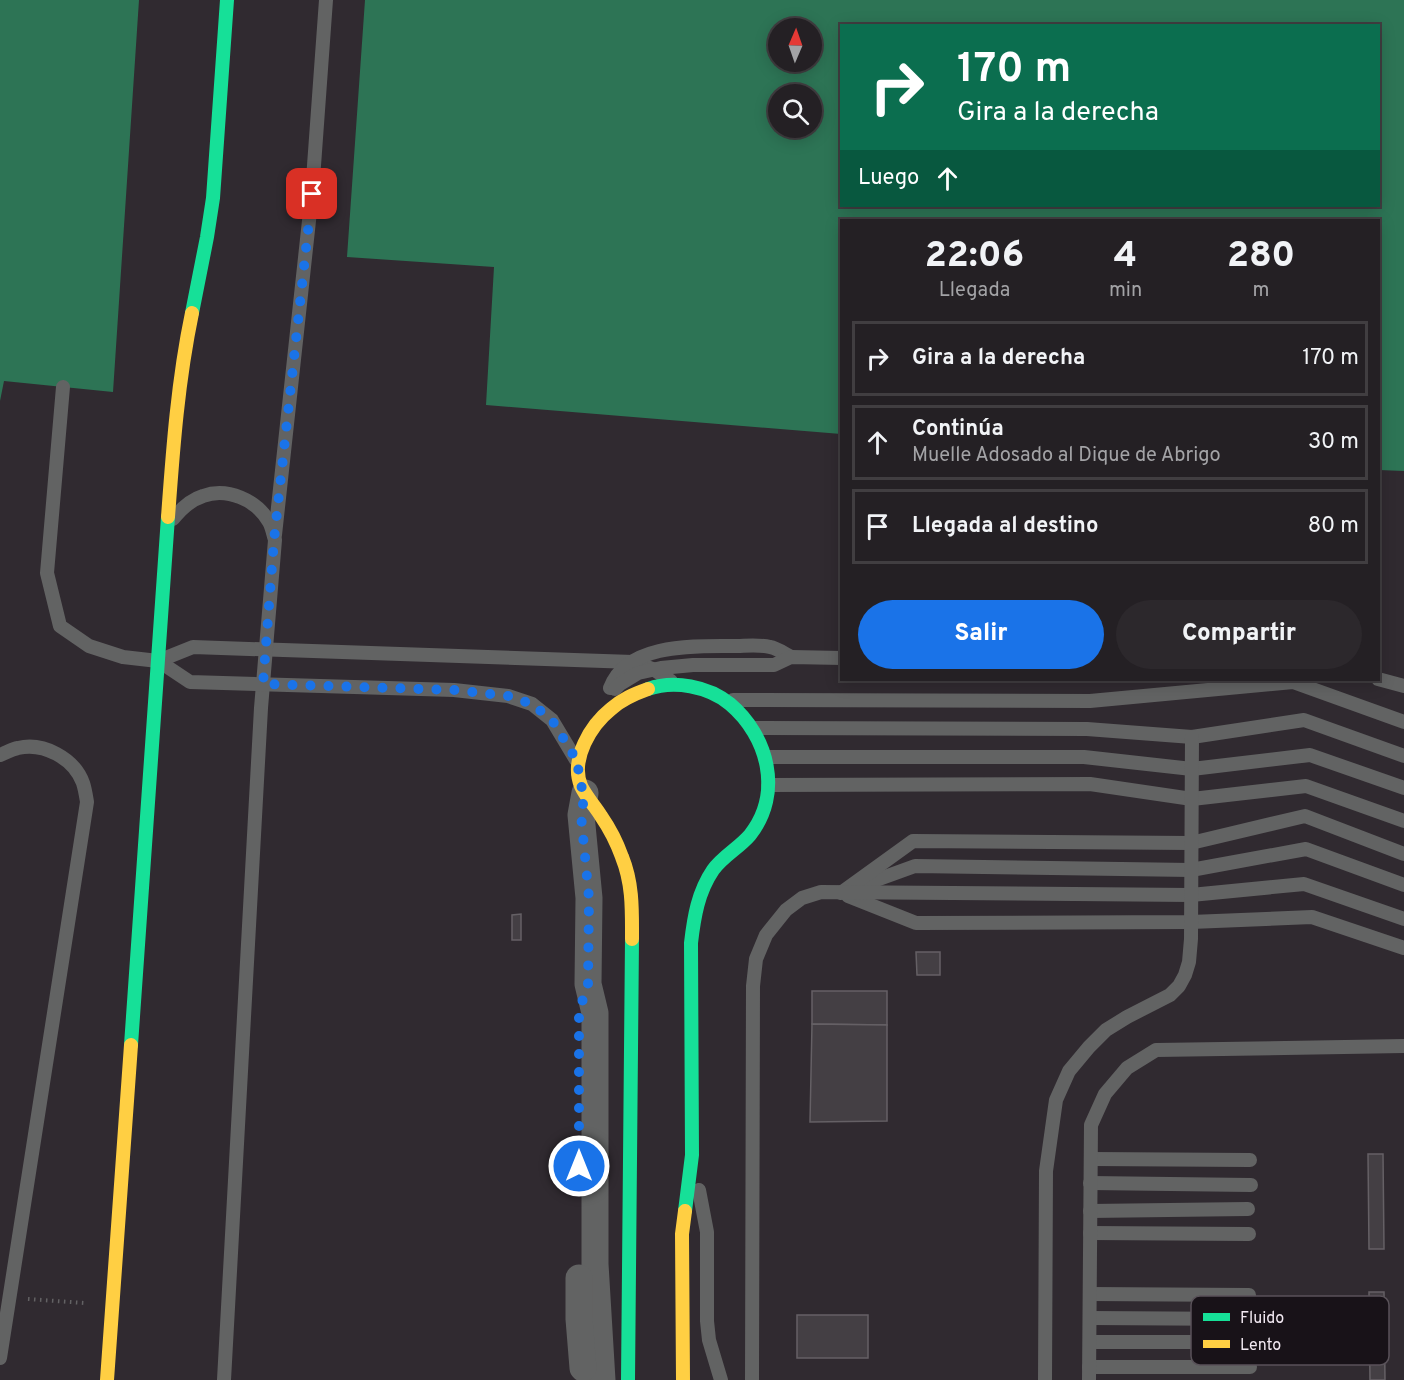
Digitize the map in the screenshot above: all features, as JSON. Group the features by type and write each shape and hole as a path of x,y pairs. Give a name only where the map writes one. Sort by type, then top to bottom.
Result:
{"street":[{"path":"107,1380 174,432 184,351 213,198 227,0"},
{"path":"628,1380 632,898 628,873 622,856 600,815 581,787 577,774 580,754 588,736 613,705 648,688 668,685 688,686 707,691 740,712 753,728 761,746 768,785 757,823 746,840 715,868 699,894 694,915 692,1155 682,1234 683,1380"},
{"path":"585,793 581,815 589,898 588,984 596,1013 595,1264 602,1380"},
{"path":"584,1380 579,1319 579,1011 588,984"}],"lane":[{"path":"224,1380 263,684 274,540 312,194 326,0"},
{"path":"63,387 47,573 60,627 89,646 123,657 158,661 190,682 454,690 508,696 532,704 552,720 579,764"},
{"path":"166,536 174,518 186,504 204,495 223,493 241,497 257,507 269,522 274,540"},
{"path":"599,720 612,684 621,672 633,662 657,651 687,646 772,646 791,657"},
{"path":"158,661 193,647 633,662 653,669 678,685"},
{"path":"606,700 620,684 638,673 653,669 693,665 774,665 791,657 840,658"},
{"path":"1380,680 1404,686"},
{"path":"724,700 1090,701 1293,682 1404,722"},
{"path":"753,728 1087,729 1192,737 1304,720 1404,756"},
{"path":"1046,1380 1046,1171 1056,1100 1069,1071 1106,1030 1170,994 1179,986 1185,975 1189,962 1191,922 1192,737"},
{"path":"0,755 19,748 39,747 57,754 78,774 83,782 87,802 0,1358"},
{"path":"764,757 1084,757 1192,769 1310,755 1404,788"},
{"path":"768,785 1090,784 1192,799 1306,786 1404,821"},
{"path":"841,893 913,841 1191,843 1305,816 1404,854"},
{"path":"841,893 915,866 1191,870 1306,849 1404,885"},
{"path":"752,1380 753,986 756,959 766,934 786,910 802,898 821,892 1191,895 1304,884 1404,920"},
{"path":"841,893 916,923 1191,922 1312,917 1404,948"},
{"path":"1250,1367 1089,1373 1091,1125 1105,1094 1127,1068 1156,1050 1404,1046"},
{"path":"692,1155 707,1232 709,1340 721,1380"},
{"path":"1091,1159 1250,1160"},
{"path":"1090,1183 1251,1185"},
{"path":"1090,1210 1248,1209"},
{"path":"1090,1233 1249,1234"},
{"path":"1090,1294 1249,1295"},
{"path":"1090,1318 1191,1319"},
{"path":"1090,1342 1191,1342"}],"path":[{"path":"10,1297 112,1305"}],"shaded area":[{"path":"0,0 139,0 113,392 4,381 0,401"},
{"path":"365,0 1404,0 1404,471 1380,470 1380,219 840,219 840,434 486,405 494,267 347,257"}],"building":[{"path":"521,914 521,940 512,940 512,915"},
{"path":"916,952 940,952 940,975 917,975"},
{"path":"812,991 887,991 887,1025 812,1024"},
{"path":"812,1024 887,1025 887,1121 810,1122"},
{"path":"1368,1154 1383,1154 1384,1249 1369,1249"},
{"path":"1369,1292 1384,1292 1384,1296 1369,1296"},
{"path":"797,1315 868,1315 868,1358 797,1358"},
{"path":"1370,1365 1385,1365 1385,1380 1370,1380"}],"traffic: fast":[{"path":"192,313 213,198 227,0"},
{"path":"131,1045 168,517"},
{"path":"648,689 669,685 690,686 721,698 743,717 754,732 767,766 766,801 760,819 750,835 713,870 700,896 695,914 691,943 692,1155 685,1211"},
{"path":"628,1380 632,939"}],"traffic: slow":[{"path":"168,517 174,440 192,313"},
{"path":"632,939 631,898 626,867 610,831 581,786 578,765 584,743 596,724 615,705 648,689"},
{"path":"107,1380 131,1045"},
{"path":"683,1380 682,1234 685,1211"}],"route":[{"path":"312,194 274,540 263,684 454,690 508,696 532,704 552,720 579,764 577,774 585,793 581,815 589,898 588,984 579,1011 579,1166"}]}
